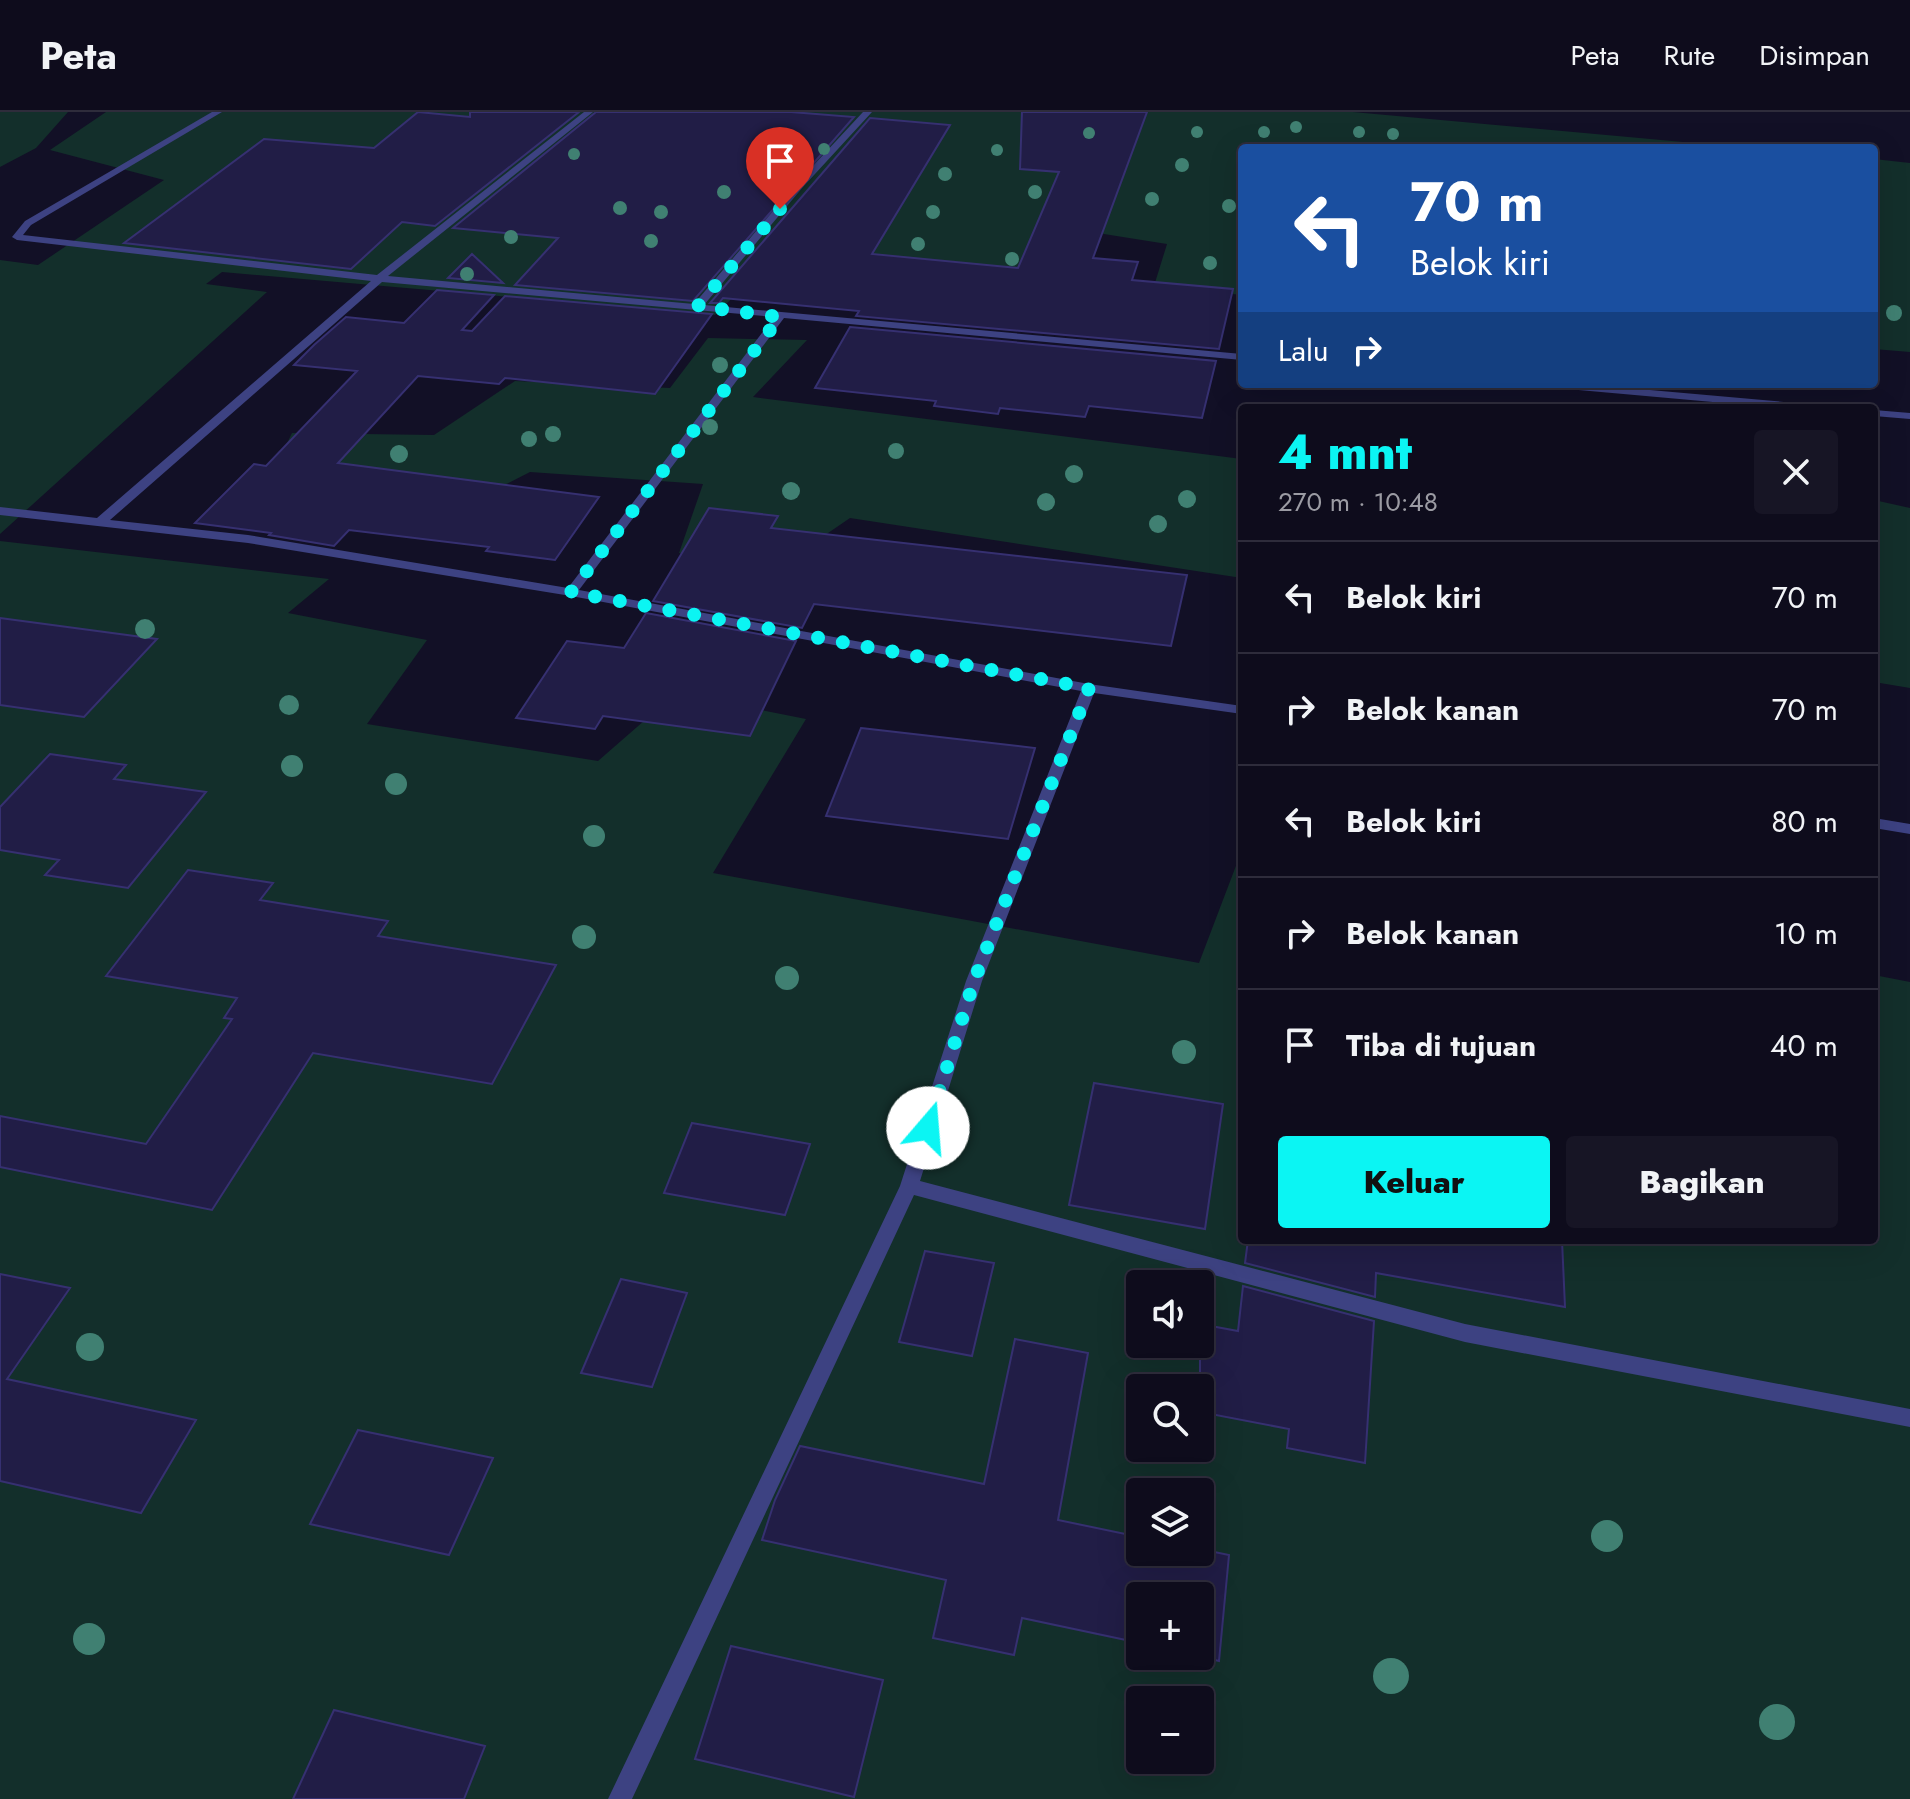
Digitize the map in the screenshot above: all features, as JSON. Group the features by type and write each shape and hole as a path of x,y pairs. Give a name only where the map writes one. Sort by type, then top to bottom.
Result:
{"street":[{"path":"218,112 28,223 17,237 379,279 1238,357"},
{"path":"100,522 379,279 589,112"},
{"path":"698,306 800,185 868,112"},
{"path":"571,592 780,317"},
{"path":"1590,388 1772,404"},
{"path":"1878,413 1910,416"},
{"path":"0,511 248,539 571,592 1089,688 1238,709"},
{"path":"620,1799 909,1186 974,981 1089,688"},
{"path":"1878,824 1910,829"},
{"path":"909,1186 1465,1333 1910,1418"}],"green space":[{"path":"0,112 68,112 36,148 0,167"},
{"path":"106,112 1353,112 1705,144 1238,144 1238,295 1154,286 1167,244 1085,231 1042,284 864,265 828,204 715,315 222,272 206,284 267,292 0,534 0,260 38,265 164,180 50,150"},
{"path":"1878,159 1910,163 1910,352 1878,349"},
{"path":"708,338 807,340 753,397 1238,458 1238,577 850,518 774,570 679,553 703,484 530,472 438,519 267,484 292,433 434,435 515,381 670,388"},
{"path":"1878,501 1910,508 1910,688 1878,683"},
{"path":"0,541 329,579 288,613 427,640 367,724 598,761 676,693 806,719 713,873 1199,963 1238,861 1238,1244 1878,1244 1878,976 1910,982 1910,1799 0,1799"}],"building":[{"path":"418,112 470,117 470,112 579,112 435,226 402,222 351,269 124,243 264,139 374,148"},
{"path":"596,112 791,112 854,117 693,301 515,285 558,238 453,228"},
{"path":"1022,112 1147,112 1093,258 1138,262 1132,280 1233,289 1219,349 856,316 859,311 723,298 719,303 710,303 870,118 950,125 872,254 1018,268 1059,172 1020,169"},
{"path":"472,254 503,283 448,278"},
{"path":"437,290 494,295 462,330 472,331 505,296 712,314 655,394 505,378 499,384 418,376 338,463 599,497 555,560 486,551 489,547 349,530 334,546 269,535 271,533 195,523 254,464 266,466 357,371 294,365 314,345 346,317 404,323"},
{"path":"850,327 1216,361 1202,418 1089,406 1085,417 1000,408 998,414 934,406 936,401 815,388"},
{"path":"709,508 778,516 771,528 1187,575 1171,646 814,604 802,628 653,601"},
{"path":"646,613 796,641 750,736 603,716 595,729 516,718 567,641 624,648"},
{"path":"0,618 157,639 84,717 0,705"},
{"path":"861,728 1035,748 1008,839 826,816"},
{"path":"50,754 126,765 114,779 206,792 128,888 45,875 59,860 0,850 0,807"},
{"path":"188,870 273,883 260,900 388,921 378,936 556,965 492,1084 313,1053 212,1210 0,1167 0,1116 146,1144 232,1019 224,1018 237,998 106,976"},
{"path":"1094,1083 1223,1104 1205,1229 1069,1205"},
{"path":"692,1123 810,1144 785,1215 664,1193"},
{"path":"1247,1244 1562,1244 1565,1307 1376,1273 1375,1297 1245,1263"},
{"path":"925,1251 994,1263 972,1356 899,1342"},
{"path":"0,1274 70,1288 7,1379 196,1420 141,1513 0,1481"},
{"path":"621,1279 687,1293 652,1387 581,1373"},
{"path":"1243,1286 1374,1321 1365,1463 1287,1448 1289,1429 1214,1415 1214,1374 1200,1374 1200,1358 1214,1358 1214,1327 1238,1331"},
{"path":"1015,1339 1088,1353 1058,1520 1126,1534 1126,1566 1214,1566 1214,1552 1229,1555 1219,1661 1214,1660 1214,1582 1126,1582 1126,1640 1022,1618 1014,1655 933,1638 946,1580 762,1540 775,1500 800,1446 984,1484"},
{"path":"358,1430 493,1458 449,1555 310,1524"},
{"path":"731,1646 883,1680 854,1797 695,1759"},
{"path":"334,1710 485,1746 464,1799 293,1799"}],"route":[{"path":"780,209 698,306 780,317 571,592 1089,688 974,981 928,1128"}]}
